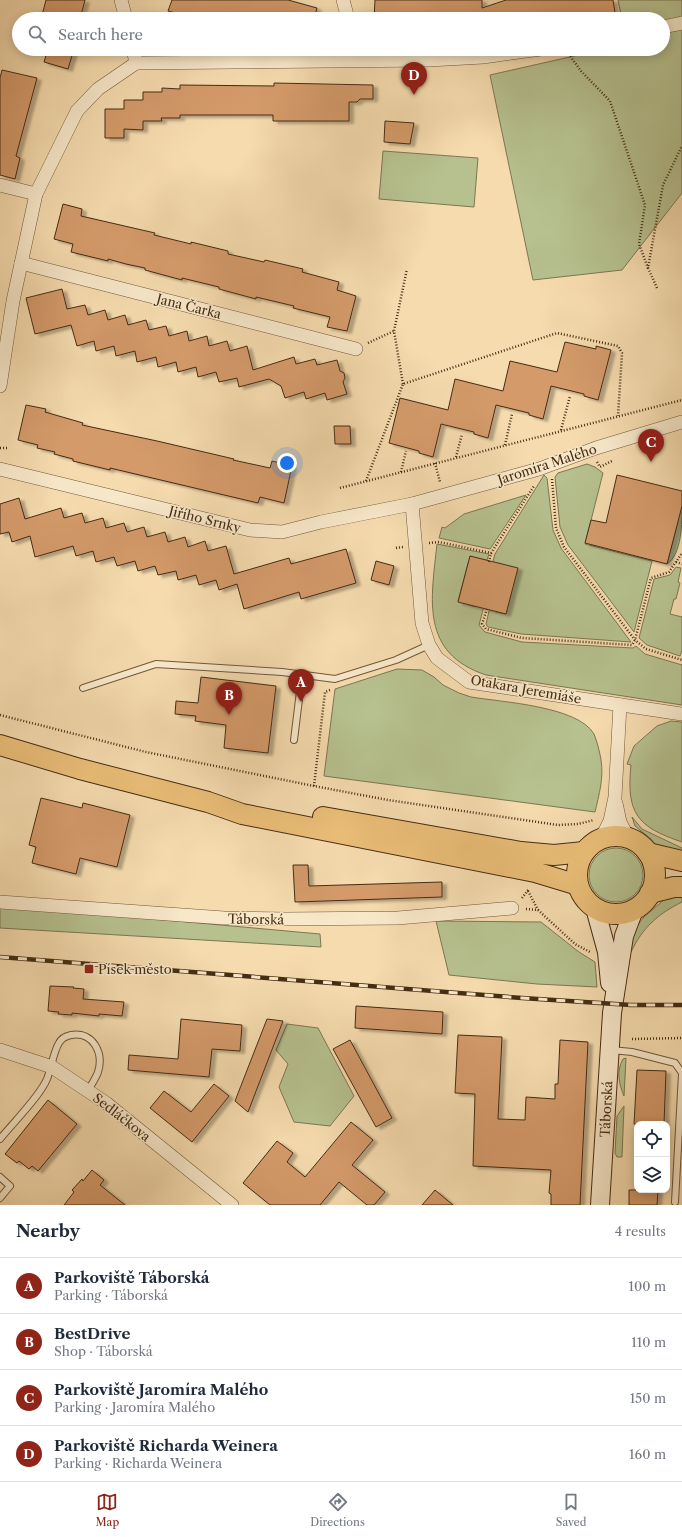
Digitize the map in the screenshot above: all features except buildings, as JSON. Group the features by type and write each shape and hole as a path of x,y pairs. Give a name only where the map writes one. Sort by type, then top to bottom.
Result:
{"main road":[{"path":"0,745 80,769 208,802 242,814 535,872 578,885"},
{"path":"208,802 246,804 521,852 554,855 584,852"},
{"path":"614,836 628,838 639,844 648,853 653,866 654,880 650,894 644,903 633,912 611,914 595,908 585,899 578,885 577,871 584,852 589,846 600,839 614,836"},
{"path":"648,853 682,861"},
{"path":"650,894 674,887 682,887"},
{"name":"Táborská","path":"595,908 607,952 612,1013"},
{"name":"Táborská","path":"600,1205 612,1013 624,936 633,912"}],"street":[{"path":"122,0 125,12"},
{"path":"343,0 346,12"},
{"path":"670,25 682,23"},
{"path":"134,56 136,63"},
{"path":"0,386 21,263 36,194 77,111 98,89 136,63 327,56"},
{"path":"369,56 429,60 490,56"},
{"path":"0,185 36,194"},
{"name":"Jana Čarka","path":"21,263 356,349"},
{"name":"Jaromíra Malého","path":"412,504 539,469 641,434 682,422"},
{"name":"Jiřího Srnky","path":"0,469 250,530 282,532 321,522 412,504"},
{"name":"Otakara Jeremiáše","path":"412,504 422,623 430,645 437,658 470,682 682,714"},
{"path":"600,839 610,821 615,797 620,705"},
{"path":"615,797 620,822 628,838"},
{"name":"Táborská","path":"0,902 224,918 286,919 398,918 512,908"},
{"name":"Sedláčkova","path":"0,1050 52,1067 106,1103 232,1205"}],"lane":[{"path":"83,688 156,664 282,672 335,679 396,660 430,645"},
{"path":"294,740 302,675"},
{"path":"0,1139 44,1085 52,1067 58,1044 63,1038 71,1035 87,1037 94,1042 99,1059 98,1072 88,1091"},
{"path":"609,1050 632,1052 675,1063 682,1073 674,1202"},
{"path":"0,1177 10,1186 0,1198"}],"path":[{"path":"570,56 581,71 610,101 645,205 639,244 657,288"},
{"path":"648,268 663,185 682,146"},
{"path":"366,481 403,384 394,331 407,269"},
{"path":"356,349 394,331"},
{"path":"403,384 558,333 618,346 622,352 618,416"},
{"path":"562,430 570,396"},
{"path":"340,488 682,400"},
{"path":"505,445 512,414"},
{"path":"456,458 462,434"},
{"path":"0,448 9,448"},
{"path":"401,472 406,451"},
{"path":"593,461 597,462 600,467 612,461"},
{"path":"435,463 443,496"},
{"path":"552,478 556,528 564,547 636,640 646,649 682,660"},
{"path":"489,562 492,553 538,480"},
{"path":"416,544 439,542 492,553"},
{"path":"487,609 482,624 486,629 522,638 632,645 636,640 651,578 669,572 682,553"},
{"path":"676,562 682,564"},
{"path":"314,786 325,692 332,690"},
{"path":"0,715 146,752 388,800 558,825 578,824 594,821 595,815"},
{"path":"528,891 538,910 575,944 588,952 607,952"},
{"path":"512,908 538,910"},
{"path":"632,1039 682,1038"}],"green space":[{"path":"618,0 682,0 682,193 622,270 533,280 490,75 574,56 670,56 670,12 621,12"},
{"path":"383,151 478,158 474,207 379,199"},
{"path":"587,464 595,467 603,473 585,544 652,561 634,632 568,545 560,527 555,477 558,473"},
{"path":"544,475 547,478 553,530 561,548 631,642 521,634 488,627 486,624 490,607 496,612 506,614 517,569 500,564 492,565 495,554"},
{"path":"526,495 490,549 439,538 442,527 445,528 464,514"},
{"path":"682,505 681,529 678,546 676,553 667,564"},
{"path":"437,544 489,554 486,563 470,556 458,601 475,607 476,603 484,606 479,625 485,632 522,642 633,648 636,646 645,654 682,665 682,705 486,675 465,665 450,653 440,639 434,622 432,604"},
{"path":"676,567 681,568 678,582 680,583 670,614 682,617 682,650 680,656 647,645 639,638 654,579 670,575"},
{"path":"397,669 422,670 434,677 443,685 459,693 471,697 556,711 572,717 585,725 594,734 602,766 601,786 595,812 324,776 335,689"},
{"path":"671,721 682,722 682,842 654,830 645,824 638,816 633,807 631,795 631,765 627,764 634,746 657,726"},
{"path":"632,817 642,829 682,848 682,856 659,849 651,839 635,826"},
{"path":"616,848 626,850 635,856 641,865 643,875 641,885 635,894 626,900 616,902 606,900 597,894 591,885 589,875 591,865 597,856 606,850"},
{"path":"682,894 682,902 666,911 652,922 641,935 631,952 627,951 634,930 643,918 666,898"},
{"path":"0,905 320,934 321,947 0,928"},
{"path":"436,921 541,922 579,952 595,962 597,987 537,984 449,975"},
{"path":"287,1024 318,1028 354,1096 330,1126 294,1122 279,1087 288,1064 276,1050"},
{"path":"626,1058 624,1096 619,1073 623,1059"},
{"path":"624,1106 622,1157 617,1157 615,1153 617,1116"}],"railway":[{"path":"0,957 522,998 631,1005 682,1005"}],"place":[{"name":"Parkoviště Richarda Weinera","path":"414,95"},
{"name":"Parkoviště Jaromíra Malého","path":"651,462"},
{"name":"Parkoviště Táborská","path":"301,702"},
{"name":"BestDrive","path":"229,715"},
{"name":"Písek město","path":"89,969"}]}
